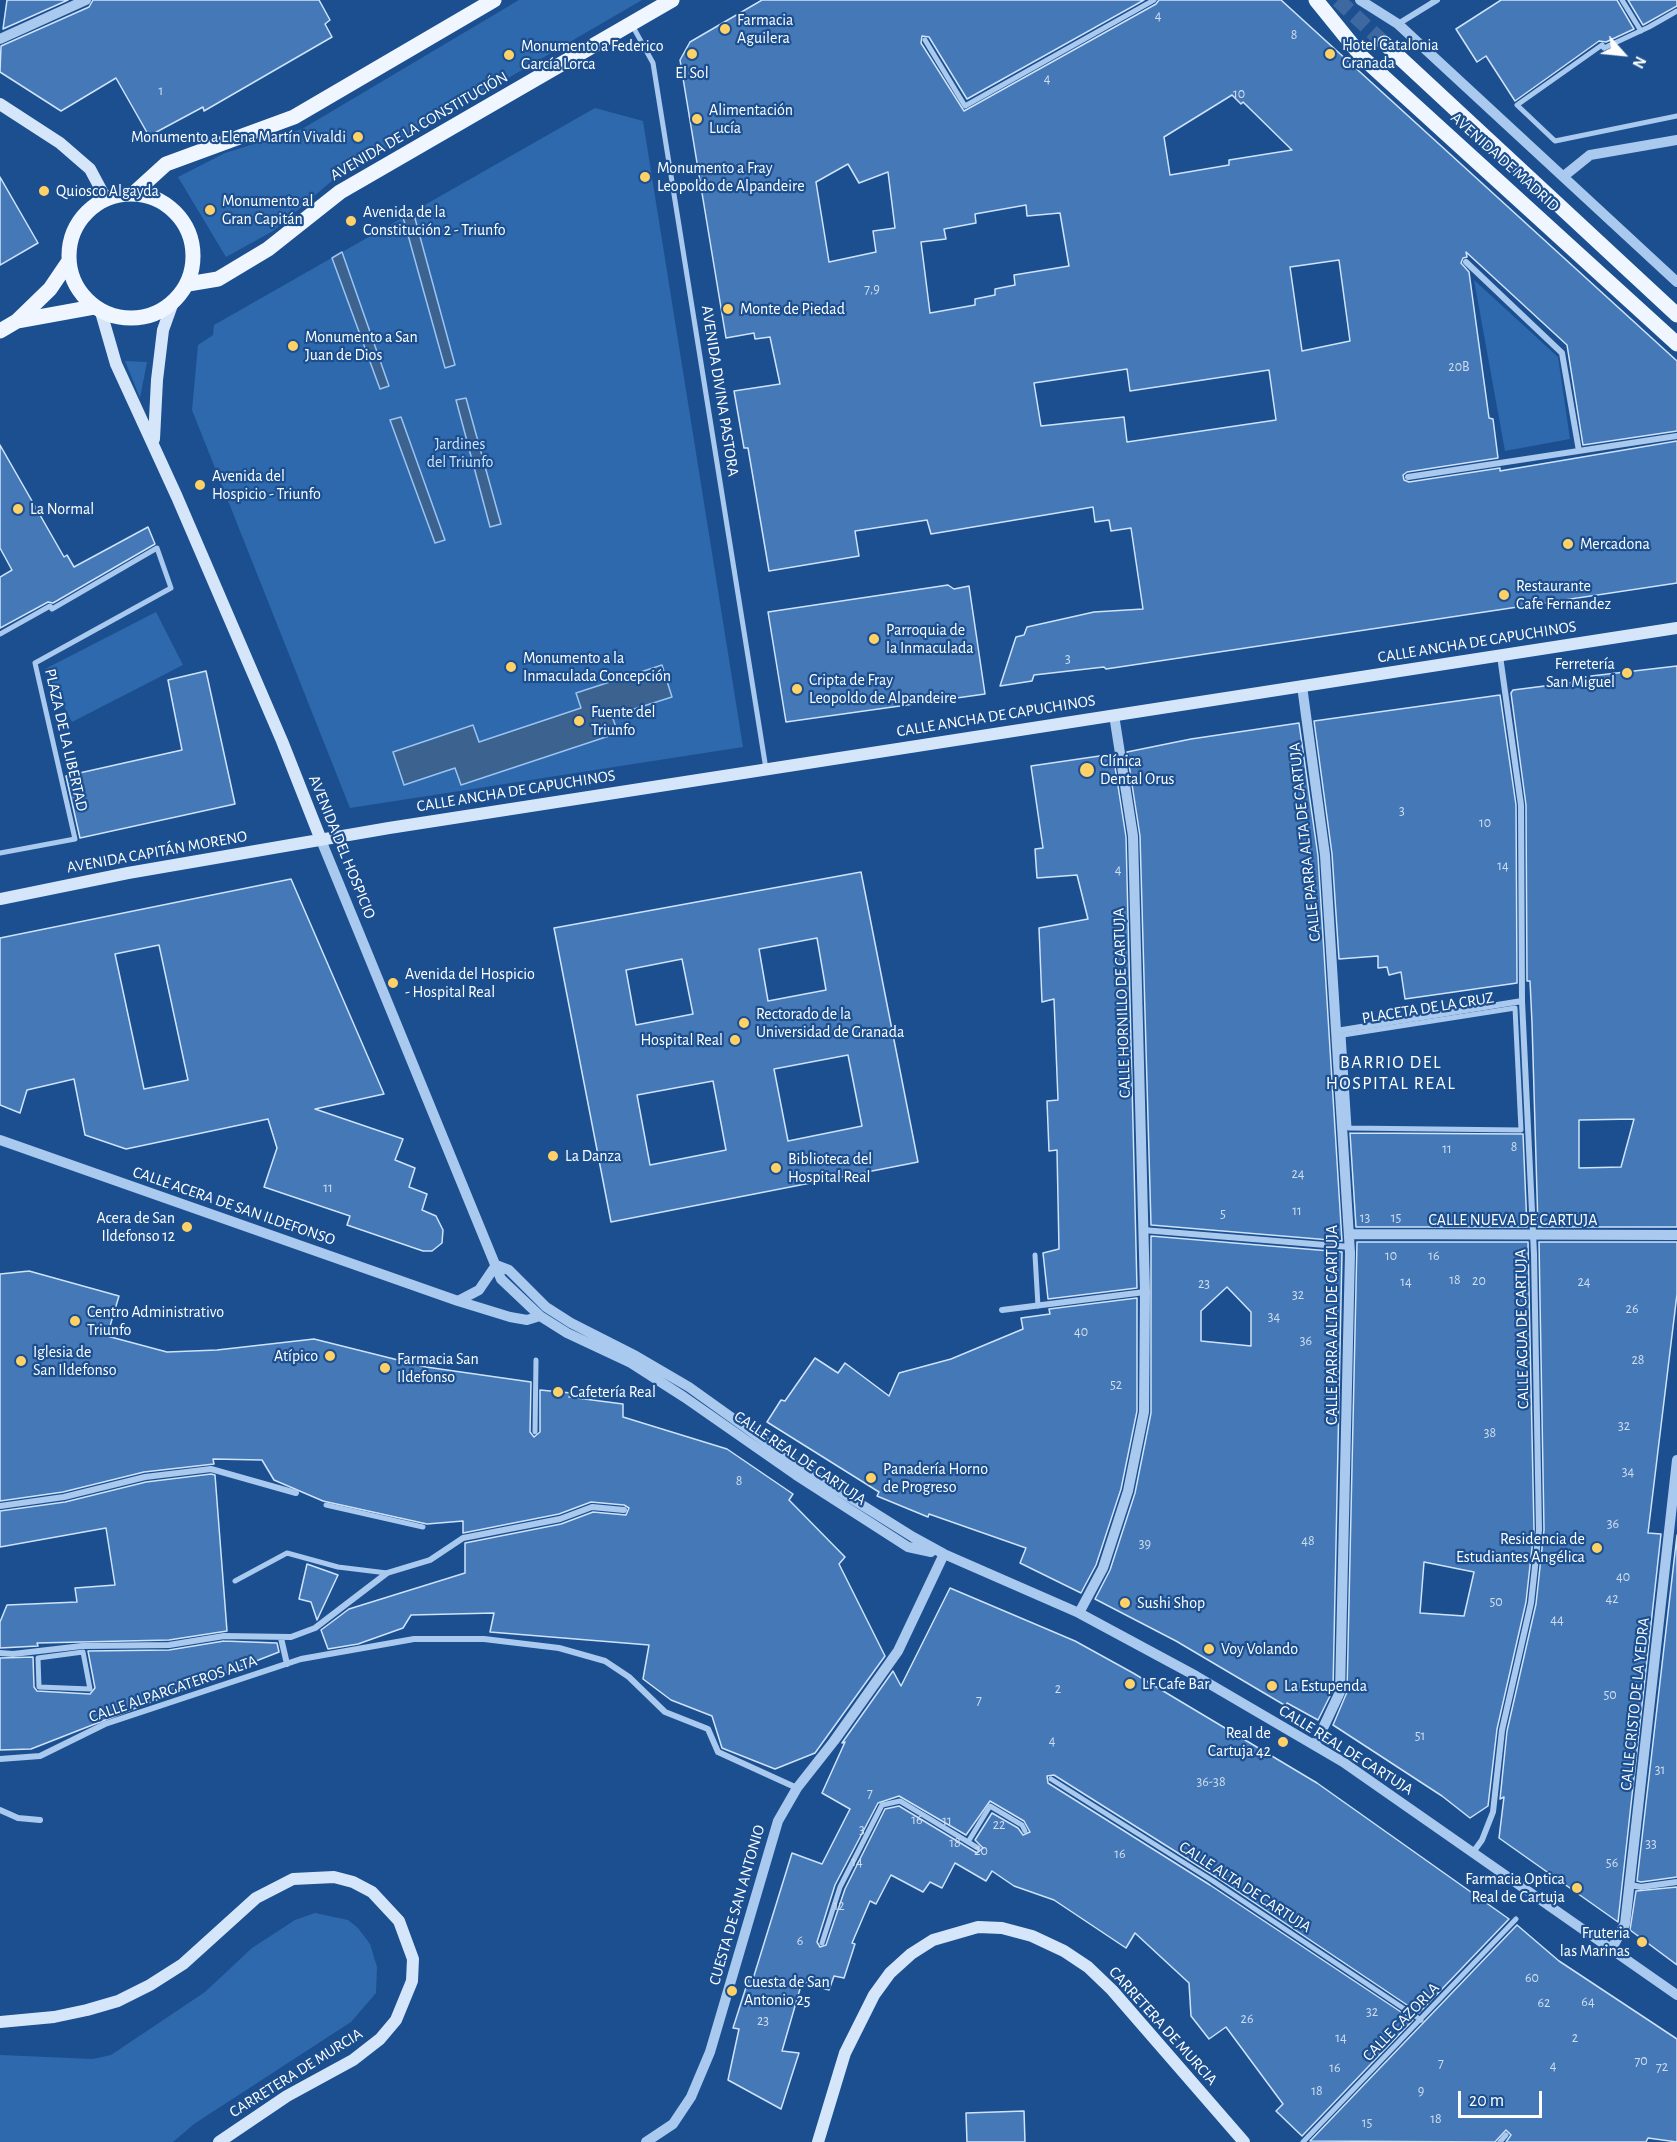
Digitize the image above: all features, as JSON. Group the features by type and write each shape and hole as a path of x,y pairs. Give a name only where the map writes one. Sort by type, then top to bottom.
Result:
{"main road":[{"path":"133,194 166,164 294,117 494,0"},
{"name":"AVENIDA DE LA CONSTITUCIÓN","path":"188,284 218,279 254,258 340,192 672,0"},
{"name":"AVENIDA DE MADRID","path":"1316,0 1364,58 1677,344"},
{"name":"AVENIDA DE MADRID","path":"1384,43 1677,315"},
{"path":"0,104 60,143 90,169 106,199"},
{"path":"17,321 97,309 129,319 151,316 172,305 188,284 194,261 190,234 181,218 161,201 133,194 106,199 94,205 83,217 71,240 69,261 77,286 97,309"},
{"path":"0,331 17,321 50,289 69,261"},
{"name":"AVENIDA DEL HOSPICIO","path":"154,443 157,380 163,330 172,305"},
{"name":"AVENIDA DEL HOSPICIO","path":"97,309 116,364 154,443 282,741 321,840"},
{"name":"CALLE ANCHA DE CAPUCHINOS","path":"321,840 1677,628"},
{"name":"AVENIDA CAPITÁN MORENO","path":"0,898 138,871 321,840"},
{"name":"CARRETERA DE MURCIA","path":"0,2022 54,2017 118,2001 150,1985 183,1964 256,1898 293,1879 334,1877 352,1882 372,1892 399,1921 413,1959 412,1982 396,2020 380,2039 353,2060 287,2096 219,2142"},
{"name":"CARRETERA DE MURCIA","path":"818,2142 844,2053 859,2021 890,1973 911,1954 933,1940 978,1928 1002,1928 1032,1936 1064,1951 1088,1967 1112,1990 1244,2142"}],"street":[{"path":"0,39 86,0"},
{"path":"925,40 965,106 1154,0"},
{"name":"AVENIDA DE MADRID","path":"1359,0 1398,24 1677,282"},
{"path":"1398,24 1437,0"},
{"path":"1622,0 1641,31"},
{"path":"1677,11 1604,48 1602,45 1517,105 1555,141 1677,116"},
{"name":"AVENIDA DIVINA PASTORA","path":"631,24 653,63 766,769"},
{"path":"1564,176 1590,155 1677,140"},
{"path":"1466,262 1562,353 1579,451"},
{"path":"1408,477 1677,436"},
{"name":"PLAZA DE LA LIBERTAD","path":"0,634 50,606 52,609 157,548 171,588 35,663 75,839 0,853"},
{"name":"CALLE AGUA DE CARTUJA","path":"1474,1851 1482,1840 1493,1812 1502,1730 1531,1603 1539,1530 1533,1236 1522,1001 1521,805 1500,655"},
{"name":"CALLE PARRA ALTA DE CARTUJA","path":"1302,686 1325,855 1350,1247 1340,1692 1315,1745"},
{"name":"CALLE HORNILLO DE CARTUJA","path":"1079,1613 1103,1568 1128,1491 1144,1412 1143,1230 1132,836 1114,715"},
{"name":"AVENIDA DEL HOSPICIO","path":"321,840 496,1265"},
{"name":"PLACETA DE LA CRUZ","path":"1336,1030 1522,1001"},
{"name":"PLACETA DE LA CRUZ","path":"1515,1008 1521,1130 1349,1128 1343,1035 1515,1008"},
{"name":"CALLE ACERA DE SAN ILDEFONSO","path":"0,1140 458,1301 510,1317 527,1320 540,1316"},
{"path":"1143,1230 1350,1247"},
{"name":"CALLE NUEVA DE CARTUJA","path":"1349,1234 1677,1235"},
{"path":"1035,1255 1038,1306"},
{"path":"458,1301 479,1290 496,1265"},
{"path":"496,1265 501,1279 518,1298 540,1316 567,1333 649,1369"},
{"path":"496,1265 508,1270 546,1307 649,1369"},
{"path":"1002,1311 1144,1292"},
{"path":"535,1432 536,1360"},
{"name":"CALLE REAL DE CARTUJA","path":"649,1369 908,1547 944,1554 1079,1613 1315,1745 1474,1851 1677,1995"},
{"name":"CALLE CRISTO DE LA YEDRA","path":"1612,1948 1625,1924 1677,1460"},
{"path":"0,1506 64,1497 145,1477 211,1469 296,1493"},
{"path":"326,1505 423,1527"},
{"path":"0,1653 13,1654 82,1646 169,1646 224,1636 281,1638 315,1628 387,1573 430,1560 464,1538 560,1519 592,1507 624,1510"},
{"path":"236,1581 287,1553 338,1567 387,1573"},
{"name":"CUESTA DE SAN ANTONIO","path":"646,2142 673,2124 691,2097 710,2052 773,1834 797,1788 834,1741 897,1651 944,1554"},
{"path":"281,1638 287,1664"},
{"name":"CALLE ALPARGATEROS ALTA","path":"0,1759 40,1756 105,1724 287,1664 414,1640 484,1639 559,1648 605,1661 628,1677 665,1712 708,1728 718,1752 797,1788"},
{"path":"83,1652 90,1689 39,1687 38,1658 83,1652"},
{"name":"CALLE ALTA DE CARTUJA","path":"1051,1779 1213,1881 1421,2020"},
{"path":"822,1942 840,1887 882,1805 900,1802 978,1848"},
{"path":"968,1842 990,1806 1022,1825 1024,1831"},
{"path":"0,1810 18,1818 40,1820"},
{"path":"1630,1885 1677,1882"},
{"name":"CALLE CAZORLA","path":"1303,2142 1516,1918"},
{"path":"1500,2142 1506,2135"}],"green space":[{"path":"519,0 642,0 333,180 273,231 226,257 178,177 225,153 302,129"},
{"name":"Jardines del Triunfo","path":"595,108 643,121 743,747 350,808 192,410 198,345 213,335 214,325"},
{"path":"1474,280 1558,357 1570,439 1505,451"},
{"path":"125,361 147,362 140,398"},
{"path":"156,612 183,665 72,722 45,669"},
{"path":"315,1913 348,1920 358,1928 370,1944 377,1967 376,1993 351,2022 194,2124 173,2142 0,2142 0,2055 93,2059 111,2055 205,1992 252,1948 295,1920"}],"shaded area":[{"path":"413,211 455,365 445,368 403,217"},
{"path":"342,252 389,386 380,389 332,258"},
{"path":"466,398 501,524 490,527 456,400"},
{"path":"401,417 445,540 435,543 390,420"},
{"name":"Fuente del Triunfo","path":"662,665 672,697 612,716 618,733 461,785 455,768 404,785 393,752 473,725 479,742 581,708 576,693"}],"building":[{"path":"7,0 68,0 3,29"},
{"path":"93,0 319,0 330,20 325,24 332,37 204,111 203,107 149,136 116,78 61,111 0,72 1,46 89,7"},
{"path":"762,0 1144,0 967,99 929,37 922,36 921,43 964,111 1156,4 1159,0 1281,0 1677,361 1677,431 1583,445 1567,345 1466,252 1467,257 1463,258 1461,263 1469,272 1489,418 1493,419 1498,458 1407,472 1403,475 1404,480 1409,482 1500,468 1500,471 1677,441 1677,583 1106,669 1104,667 1034,675 1032,681 1000,686 1016,637 1024,635 1027,627 1094,612 1143,609 1131,528 1111,531 1109,520 1095,522 1093,507 931,534 927,520 855,531 859,556 769,571 748,448 744,448 734,391 780,384 770,337 755,339 754,333 726,338 680,60 690,42","holes":["1232,95 1241,104 1243,102 1292,150 1229,160 1229,165 1170,175 1164,137","848,164 859,183 888,172 895,228 873,231 876,252 829,262 816,182","1026,205 1027,216 1060,213 1069,266 1014,275 1015,285 995,289 995,295 975,299 975,305 930,313 921,242 946,239 944,229 976,223 975,214","1339,260 1350,341 1302,351 1290,267","1127,369 1130,391 1269,370 1276,420 1127,442 1124,417 1041,426 1034,383"]},
{"path":"1501,0 1617,0 1634,29 1606,42 1599,41 1515,101 1486,56 1477,62 1456,29"},
{"path":"1628,0 1677,0 1677,6 1643,25"},
{"path":"0,177 38,243 0,265"},
{"name":"La Normal","path":"0,445 64,557 67,555 74,567 148,527 155,544 53,603 48,602 0,628 0,577 12,570 0,548"},
{"name":"Parroquia de la Inmaculada","path":"948,585 954,589 969,586 985,694 786,722 768,612"},
{"path":"1677,666 1677,1227 1538,1227 1532,1023 1530,981 1527,981 1526,805 1511,693 1513,690 1592,680 1591,676","holes":["1634,1119 1621,1167 1579,1168 1579,1120"]},
{"path":"206,671 235,804 80,838 66,776 182,750 168,680"},
{"path":"1500,695 1516,805 1517,983 1405,999 1401,972 1389,975 1387,967 1378,968 1378,956 1339,959 1332,854 1314,721"},
{"path":"1299,723 1318,856 1342,1241 1151,1225 1140,836 1127,752 1191,739"},
{"path":"1113,754 1126,837 1137,1288 1048,1299 1043,1253 1059,1249 1057,1150 1049,1151 1047,1101 1058,1100 1054,999 1042,1002 1039,928 1088,919 1077,875 1037,878 1035,849 1043,848 1031,766"},
{"name":"Hospital Real","path":"861,872 918,1162 611,1222 554,928","holes":["817,938 826,990 768,1001 759,949","682,959 693,1014 636,1025 626,970","848,1055 862,1126 788,1141 774,1069","713,1081 726,1150 650,1165 637,1095"]},
{"path":"291,879 384,1094 315,1109 403,1139 395,1160 415,1168 409,1187 427,1194 422,1210 436,1216 443,1230 442,1243 432,1251 423,1251 347,1225 350,1216 264,1187 277,1148 268,1119 126,1149 85,1135 74,1079 27,1090 20,1113 0,1105 0,938","holes":["159,945 188,1080 144,1089 115,954"]},
{"path":"1350,1133 1523,1134 1527,1227 1356,1227"},
{"path":"1151,1236 1342,1252 1333,1690 1318,1720 1287,1703 1286,1706 1176,1641 1095,1599 1110,1570 1135,1493 1151,1413","holes":["1227,1287 1251,1312 1251,1346 1201,1341 1201,1311"]},
{"path":"1357,1242 1528,1242 1534,1530 1526,1602 1497,1729 1488,1806 1470,1818 1442,1796 1333,1725 1347,1692","holes":["1424,1562 1474,1572 1464,1616 1420,1613"]},
{"path":"1539,1242 1677,1242 1677,1294 1648,1533 1661,1534 1618,1922 1499,1838 1504,1797 1500,1799 1507,1731 1536,1604 1544,1530"},
{"path":"29,1271 119,1296 107,1336 167,1352 217,1350 314,1339 426,1367 531,1382 530,1432 534,1437 540,1432 540,1390 571,1393 569,1397 623,1404 623,1417 727,1449 793,1494 789,1500 845,1557 839,1564 885,1656 815,1753 775,1769 722,1748 712,1716 671,1700 643,1679 649,1645 490,1632 494,1613 411,1615 403,1628 358,1644 328,1649 321,1630 349,1609 465,1573 465,1543 561,1524 593,1512 626,1515 629,1508 624,1505 591,1502 559,1514 463,1533 463,1521 427,1524 323,1501 274,1480 262,1460 213,1459 214,1464 144,1472 63,1492 0,1501 0,1274"},
{"path":"1137,1298 1137,1411 1121,1489 1096,1565 1081,1593 1020,1563 1026,1548 929,1514 928,1517 877,1496 879,1492 767,1422 781,1400 785,1401 815,1358 838,1373 845,1363 889,1396 899,1373 951,1359 1023,1329 1021,1318 1050,1314 1049,1309"},
{"path":"215,1475 227,1631 169,1640 37,1643 38,1646 0,1648 0,1622 7,1605 77,1602 75,1588 115,1585 106,1528 0,1547 0,1511 65,1502 146,1482"},
{"path":"1677,1535 1677,1877 1641,1882 1637,1881"},
{"path":"307,1564 338,1575 317,1620 311,1602 299,1599"},
{"path":"950,1588 1075,1641 1133,1673 1317,1783 1509,1919 1419,2013 1216,1877 1054,1775 1047,1776 1048,1783 1210,1885 1413,2020 1302,2136 1276,2111 1283,2104 1226,2027 1209,2039 1191,2016 1189,1983 1135,1933 1126,1948 1054,1900 1014,1886 992,1871 986,1881 955,1863 942,1888 930,1882 923,1892 891,1875 876,1904 870,1901 852,1943 855,1944 844,1978 834,1976 829,1990 802,1982 782,2051 799,2053 781,2109 728,2080 739,2029 733,2028 749,1978 753,1979 792,1853 822,1864 850,1809 822,1793 845,1742 842,1743 893,1671 901,1686","holes":["899,1796 966,1835 990,1801 1024,1821 1030,1832 1023,1835 1018,1828 992,1813 975,1840 983,1848 977,1853 899,1806 885,1809 845,1889 826,1945 820,1947 817,1942 835,1885 878,1803"]},
{"path":"224,1641 277,1643 279,1652 31,1749 0,1750 0,1658 33,1657 34,1687 37,1691 90,1694 95,1688 88,1651 169,1650"},
{"path":"1677,1887 1677,1965 1630,1930 1636,1891"},
{"path":"1517,1925 1559,1961 1677,2039 1677,2142 1648,2138 1646,2142 1506,2142 1511,2135 1506,2130 1495,2142 1310,2141"},
{"path":"1024,2111 1025,2142 967,2142 966,2113"}],"tunnel":[{"path":"1338,0 1384,43"}],"place":[{"name":"Farmacia Aguilera","path":"725,29"},
{"name":"El Sol","path":"692,54"},
{"name":"Hotel Catalonia Granada","path":"1330,54"},
{"name":"Monumento a Federico García Lorca","path":"509,55"},
{"name":"Alimentación Lucía","path":"697,119"},
{"name":"Monumento a Elena Martín Vivaldi","path":"358,137"},
{"name":"Monumento a Fray Leopoldo de Alpandeire","path":"645,177"},
{"name":"Quiosco Algayda","path":"44,191"},
{"name":"Monumento al Gran Capitán","path":"210,210"},
{"name":"Avenida de la Constitución 2 - Triunfo","path":"351,221"},
{"name":"Monte de Piedad","path":"728,309"},
{"name":"Monumento a San Juan de Dios","path":"293,346"},
{"name":"Avenida del Hospicio - Triunfo","path":"200,485"},
{"name":"La Normal","path":"18,509"},
{"name":"Mercadona","path":"1568,544"},
{"name":"Restaurante Cafe Fernandez","path":"1504,595"},
{"name":"Parroquia de la Inmaculada","path":"874,639"},
{"name":"Monumento a la Inmaculada Concepción","path":"511,667"},
{"name":"Ferretería San Miguel","path":"1627,673"},
{"name":"Cripta de Fray Leopoldo de Alpandeire","path":"797,689"},
{"name":"Fuente del Triunfo","path":"579,721"},
{"name":"Clínica Dental Orus","path":"1087,770"},
{"name":"Avenida del Hospicio - Hospital Real","path":"393,983"},
{"name":"Rectorado de la Universidad de Granada","path":"744,1023"},
{"name":"Hospital Real","path":"735,1040"},
{"name":"La Danza","path":"553,1156"},
{"name":"Biblioteca del Hospital Real","path":"776,1168"},
{"name":"Acera de San Ildefonso 12","path":"187,1227"},
{"name":"Centro Administrativo Triunfo","path":"75,1321"},
{"name":"Atípico","path":"330,1356"},
{"name":"Iglesia de San Ildefonso","path":"21,1361"},
{"name":"Farmacia San Ildefonso","path":"385,1368"},
{"name":"Cafetería Real","path":"558,1392"},
{"name":"Panadería Horno de Progreso","path":"871,1478"},
{"name":"Residencia de Estudiantes Angélica","path":"1597,1548"},
{"name":"Sushi Shop","path":"1125,1603"},
{"name":"Voy Volando","path":"1209,1649"},
{"name":"LF Cafe Bar","path":"1130,1684"},
{"name":"La Estupenda","path":"1272,1686"},
{"name":"Real de Cartuja 42","path":"1283,1742"},
{"name":"Farmacia Optica Real de Cartuja","path":"1577,1888"},
{"name":"Fruteria las Marinas","path":"1642,1942"},
{"name":"Cuesta de San Antonio 25","path":"732,1991"}],"district":[{"name":"BARRIO DEL HOSPITAL REAL","path":"1391,1073"}]}
